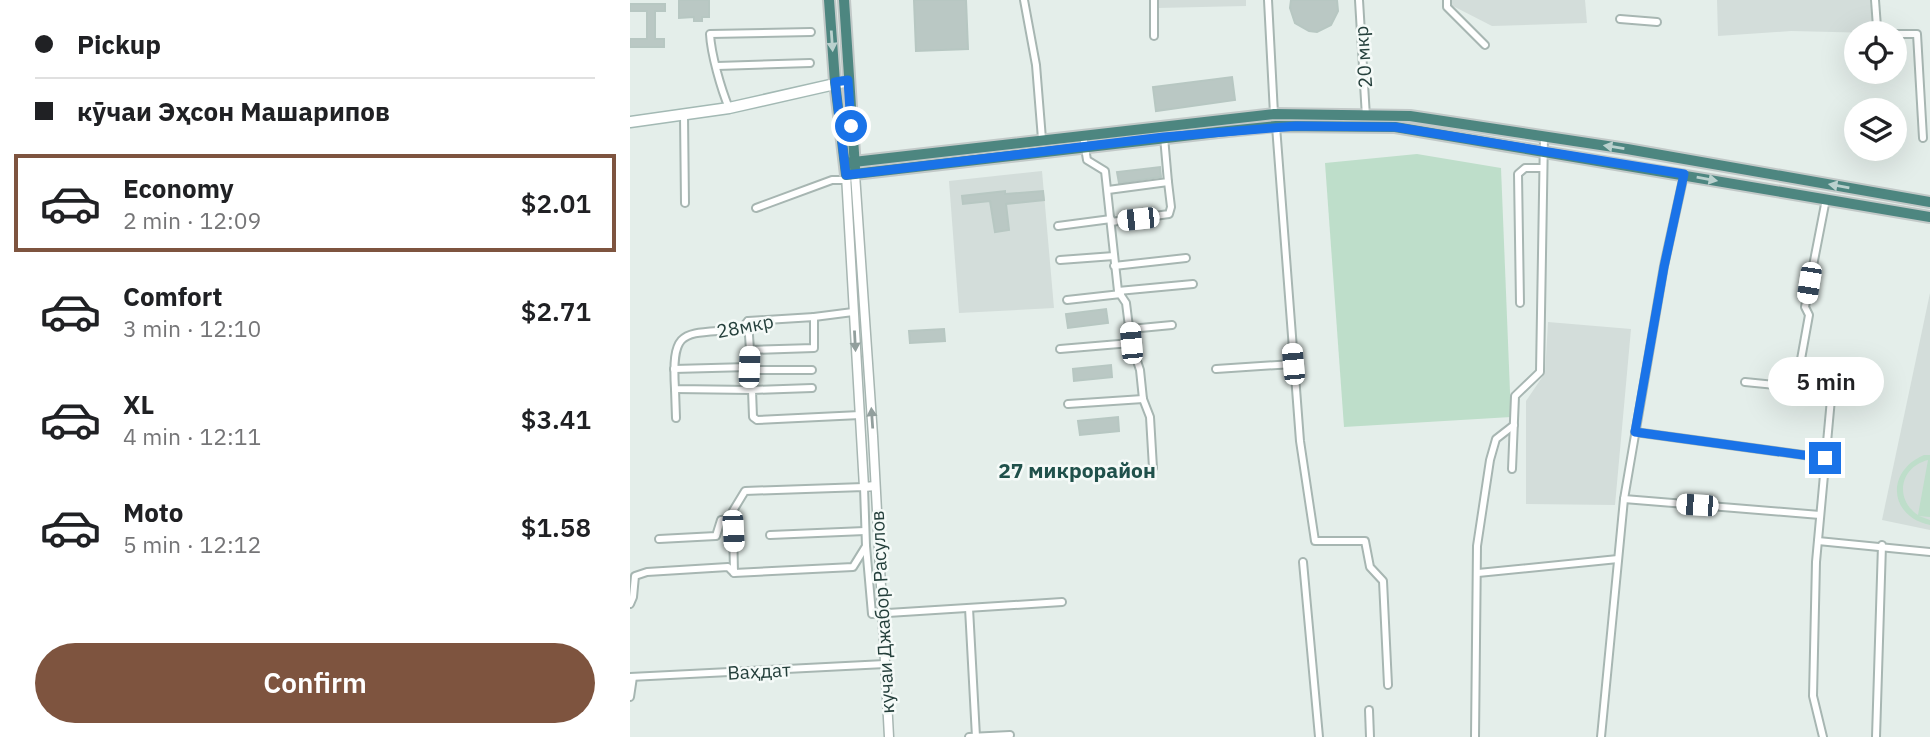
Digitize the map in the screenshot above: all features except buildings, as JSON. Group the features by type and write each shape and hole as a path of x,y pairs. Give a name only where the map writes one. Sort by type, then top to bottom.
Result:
{"highway":[{"path":"829,0 835,82 849,171"},
{"path":"844,0 849,171"},
{"path":"849,171 1042,139 1275,114 1367,114 1410,116 1544,136 1930,202"},
{"path":"849,171 1276,127 1395,127 1543,150 1930,218"},
{"path":"1671,173 1678,166 1673,157"},
{"path":"1684,174 1681,168 1687,160"},
{"path":"1875,208 1877,193"}],"main road":[{"path":"630,122 729,108 848,80"}],"street":[{"path":"1024,0 1036,65 1042,139"},
{"path":"1154,0 1154,36"},
{"path":"1268,0 1275,114"},
{"name":"20 мкр","path":"1359,0 1367,114 1364,127"},
{"path":"1447,0 1447,7 1485,45"},
{"path":"1875,0 1877,21"},
{"path":"1620,19 1657,22"},
{"path":"729,108 718,66 711,52 710,34 811,32"},
{"path":"1907,34 1917,34 1923,138"},
{"path":"718,66 810,63"},
{"path":"684,116 685,203"},
{"path":"1276,127 1300,441 1315,541 1365,541 1370,567 1383,581 1388,685"},
{"path":"1083,135 1087,160 1105,170 1114,266 1119,293 1126,303 1131,343 1140,370 1143,399 1150,417 1153,468"},
{"path":"1512,469 1515,396 1540,372 1544,136"},
{"path":"1058,226 1168,214 1171,207 1164,137"},
{"path":"1520,303 1518,174 1525,168 1543,168"},
{"path":"756,208 849,171 849,240 872,614 1062,602"},
{"name":"кучаи Джабор Расулов","path":"849,171 860,239 889,737"},
{"path":"1601,737 1624,499 1664,267 1684,174"},
{"path":"1108,190 1168,182"},
{"path":"1796,387 1809,315 1805,307 1826,199"},
{"path":"849,240 860,239"},
{"path":"1060,260 1114,256"},
{"path":"1114,266 1186,258"},
{"path":"851,274 862,274"},
{"path":"1067,300 1193,284"},
{"path":"814,317 853,312"},
{"name":"28мкр","path":"676,418 673,357 677,343 685,336 741,329 748,321 814,317 814,348 750,350 749,367"},
{"path":"748,321 750,350"},
{"path":"1130,329 1172,325"},
{"path":"1060,349 1131,343"},
{"path":"1216,369 1293,364"},
{"name":"28мкр","path":"674,369 749,367 749,370 812,370"},
{"path":"1745,382 1796,387 1801,391 1825,395 1831,399 1818,541 1813,696 1823,737"},
{"path":"676,389 812,388"},
{"path":"752,390 753,417 757,420 860,415"},
{"path":"1068,404 1143,399"},
{"path":"1475,737 1477,546 1490,460 1496,439 1514,425"},
{"path":"1635,432 1825,458"},
{"path":"659,539 716,536 721,520 728,519 746,491 875,486"},
{"path":"1624,499 1820,515"},
{"path":"728,519 733,525 734,573"},
{"path":"770,535 865,531"},
{"path":"1818,541 1882,545 1930,552"},
{"path":"1876,737 1882,545"},
{"path":"734,573 853,567 866,546"},
{"path":"1478,573 1618,559"},
{"path":"1303,562 1319,737"},
{"path":"630,604 635,576 647,572 729,567 734,573"},
{"path":"969,608 976,737"},
{"name":"Ваҳдат","path":"632,677 885,664"},
{"path":"630,697 632,677"},
{"path":"1368,710 1370,737"},
{"path":"969,737 1010,735"}],"shaded area":[{"path":"1157,0 1246,0 1246,6 1157,8"},
{"path":"1449,0 1585,0 1587,23 1492,26 1449,4"},
{"path":"1717,0 1870,0 1873,21 1844,21 1844,32 1791,31 1718,36"},
{"path":"1042,171 1054,308 959,313 949,181"},
{"path":"1930,293 1930,530 1882,520"},
{"path":"1548,322 1631,329 1615,505 1526,504 1526,401 1545,373"}],"green space":[{"path":"1417,154 1501,168 1511,417 1344,427 1325,163"},
{"path":"1924,455 1930,455 1930,517 1919,516 1930,520 1930,525 1906,513 1897,493 1903,471","holes":["1928,460 1918,515 1906,501 1904,484 1911,469"]}],"district":[{"name":"27 микрорайон","path":"1077,471"}],"route":[{"path":"851,126 848,80 835,82 846,175 1164,137 1296,126 1395,127 1684,174 1664,267 1635,432 1825,458"}]}
